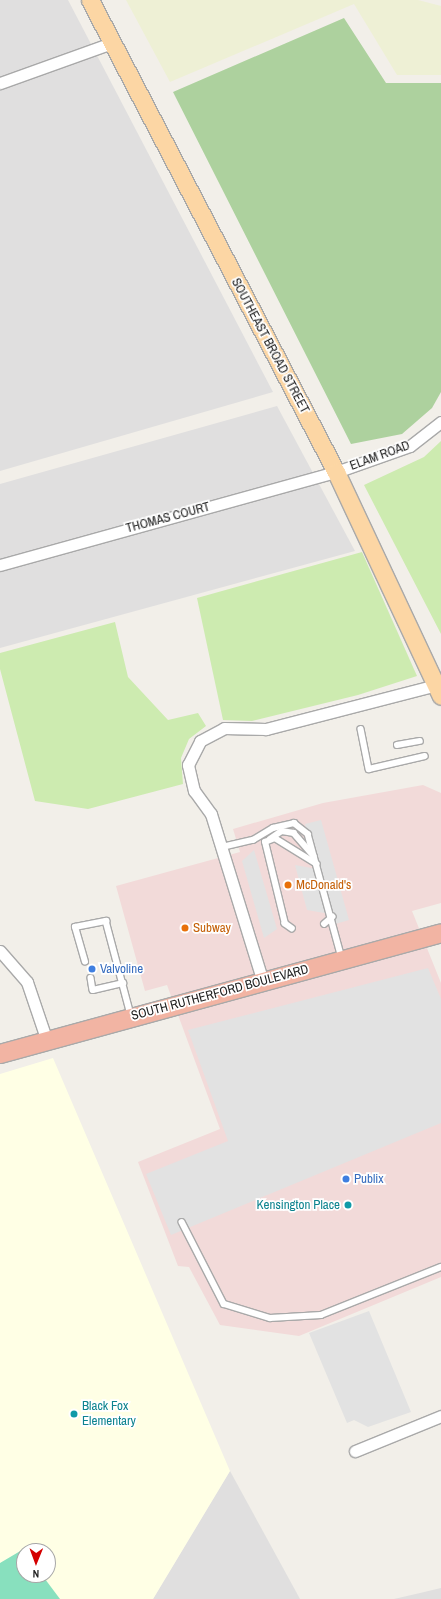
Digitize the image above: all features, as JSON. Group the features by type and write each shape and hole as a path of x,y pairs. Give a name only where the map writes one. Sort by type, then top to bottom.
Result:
{"highway":[{"name":"SOUTH RUTHERFORD BOULEVARD","path":"0,1054 441,933"}],"main road":[{"name":"SOUTHEAST BROAD STREET","path":"90,0 336,472 438,690"}],"street":[{"path":"0,83 112,43"},
{"name":"ELAM ROAD","path":"336,472 410,446 441,422"},
{"name":"THOMAS COURT","path":"0,565 336,472"},
{"path":"263,982 211,814 194,791 188,765 200,741 224,728 266,729 438,690"},
{"path":"0,951 27,982 47,1041"},
{"path":"355,1452 441,1416"}],"lane":[{"path":"361,729 369,769 425,756"},
{"path":"397,745 420,741"},
{"path":"365,752 373,750"},
{"path":"222,847 255,839 273,828 294,823 308,834 343,960"},
{"path":"292,929 285,924 265,851 265,842 282,832 294,833 315,858"},
{"path":"255,839 256,846"},
{"path":"270,839 287,844 317,864"},
{"path":"324,924 332,917"},
{"path":"85,962 75,927 106,921 132,1018"},
{"path":"91,978 93,990 123,982"},
{"path":"182,1222 224,1304 270,1318 321,1315 441,1267"}],"shaded area":[{"path":"0,0 68,0 273,392 0,471"},
{"path":"126,0 418,0 441,6 441,75 397,75 354,4 170,82"},
{"path":"277,406 355,551 0,648 0,484"},
{"path":"423,785 441,793 441,903 412,911 441,983 441,1277 299,1336 220,1325 189,1267 178,1266 138,1162 220,1129 167,985 145,991 116,886 240,852 233,829 323,803"},
{"path":"321,820 349,920 332,925 330,914 307,910 295,865 317,869 305,824"},
{"path":"254,850 277,929 264,938 242,861"},
{"path":"428,968 441,999 441,1123 171,1235 146,1174 228,1141 188,1030"},
{"path":"53,1058 230,1471 153,1599 0,1599 0,1074"},
{"path":"369,1311 411,1412 368,1427 354,1420 347,1423 309,1333"},
{"path":"230,1471 300,1599 153,1599"},
{"path":"441,1588 441,1599 394,1599 420,1593"}],"green space":[{"path":"344,18 386,83 441,83 441,392 432,408 402,434 351,444 173,92"},
{"path":"441,441 441,634 364,485 424,457"},
{"path":"362,552 417,676 358,695 252,721 223,720 197,598"},
{"path":"115,622 128,677 168,720 198,713 206,726 189,739 181,758 183,784 88,809 35,801 0,669 0,653"},
{"path":"16,1554 16,1583 48,1583 60,1599 0,1599 0,1563"}],"place":[{"name":"McDonald's","path":"288,885"},
{"name":"Subway","path":"185,928"},
{"name":"Valvoline","path":"92,969"},
{"name":"Publix","path":"346,1179"},
{"name":"Kensington Place","path":"348,1205"},
{"name":"Black Fox Elementary","path":"74,1414"}]}
